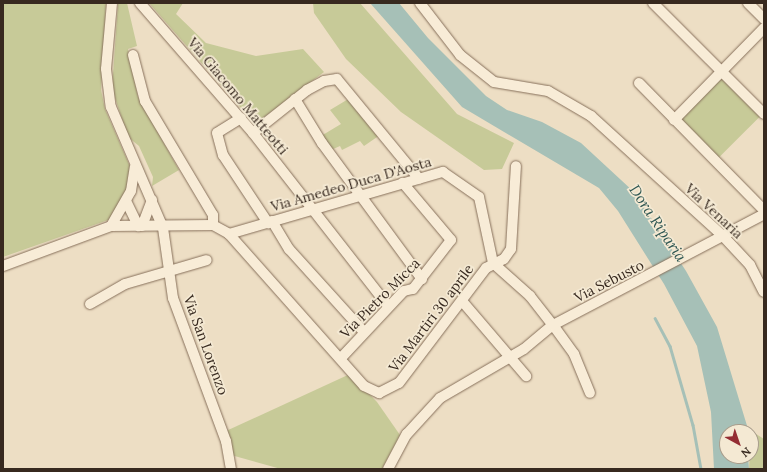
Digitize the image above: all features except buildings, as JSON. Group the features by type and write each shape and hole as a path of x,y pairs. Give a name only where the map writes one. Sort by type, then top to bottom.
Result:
{"street":[{"path":"112,3 107,90 111,108 163,228"},
{"name":"Via Giacomo Matteotti","path":"140,3 253,133 388,306"},
{"name":"Via Venaria","path":"420,3 460,54 494,82 548,91 591,116 722,236 750,265 764,292"},
{"path":"653,3 764,114"},
{"path":"748,3 764,20"},
{"path":"674,120 764,28"},
{"path":"3,266 111,226 163,228 202,222 213,224 213,214 144,100 133,54"},
{"path":"253,133 295,99 324,81 337,79 419,179"},
{"path":"639,83 764,210"},
{"path":"295,99 361,196 422,279"},
{"path":"240,118 217,133 223,155 289,249 364,332"},
{"path":"111,226 126,202 134,180 135,163"},
{"name":"Via Martiri 30 aprile","path":"213,224 229,234 371,392 391,390 493,262 504,259 512,249 516,166"},
{"name":"Via Amedeo Duca D'Aosta","path":"229,234 443,172 475,192 493,262"},
{"name":"Via Pietro Micca","path":"341,358 388,306 422,279 451,240 404,183"},
{"path":"140,226 152,200"},
{"path":"126,202 140,226"},
{"name":"Via Sebusto","path":"388,469 407,434 440,398 511,356 552,325 698,251 722,236 764,214"},
{"name":"Via San Lorenzo","path":"163,228 173,298 226,441 231,469"},
{"path":"90,304 125,284 169,269 207,260"},
{"path":"493,262 530,296 574,354 590,393"},
{"path":"462,301 511,356 526,376"}],"green space":[{"path":"3,3 106,3 101,90 105,109 132,171 123,199 111,219 3,257"},
{"path":"118,3 127,3 137,46 128,49 138,97 179,170 152,186 153,177 139,146 128,137 112,89"},
{"path":"149,3 183,3 176,14 206,43 256,56 303,49 324,72 255,124"},
{"path":"313,3 360,3 457,114 514,143 502,169 484,170 401,112 346,59 314,13"},
{"path":"723,77 761,115 717,159 679,121"},
{"path":"350,98 380,135 364,146 360,141 342,150 340,146 331,150 321,136 341,124 330,110"},
{"path":"350,374 377,402 400,435 382,469 281,469 231,455 226,431"},
{"path":"759,436 764,439 764,469 749,469 749,464 759,464"}],"water":[{"path":"370,3 399,3 428,38 486,96 507,110 542,122 581,143 634,192 686,271 717,327 746,424 719,424 719,464 749,464 749,469 714,469 711,412 697,346 664,284 618,211 599,188 462,107"}],"waterway":[{"path":"655,318 670,346 693,425 701,469"}],"water label":[{"name":"Dora Riparia","path":"658,223"}]}
